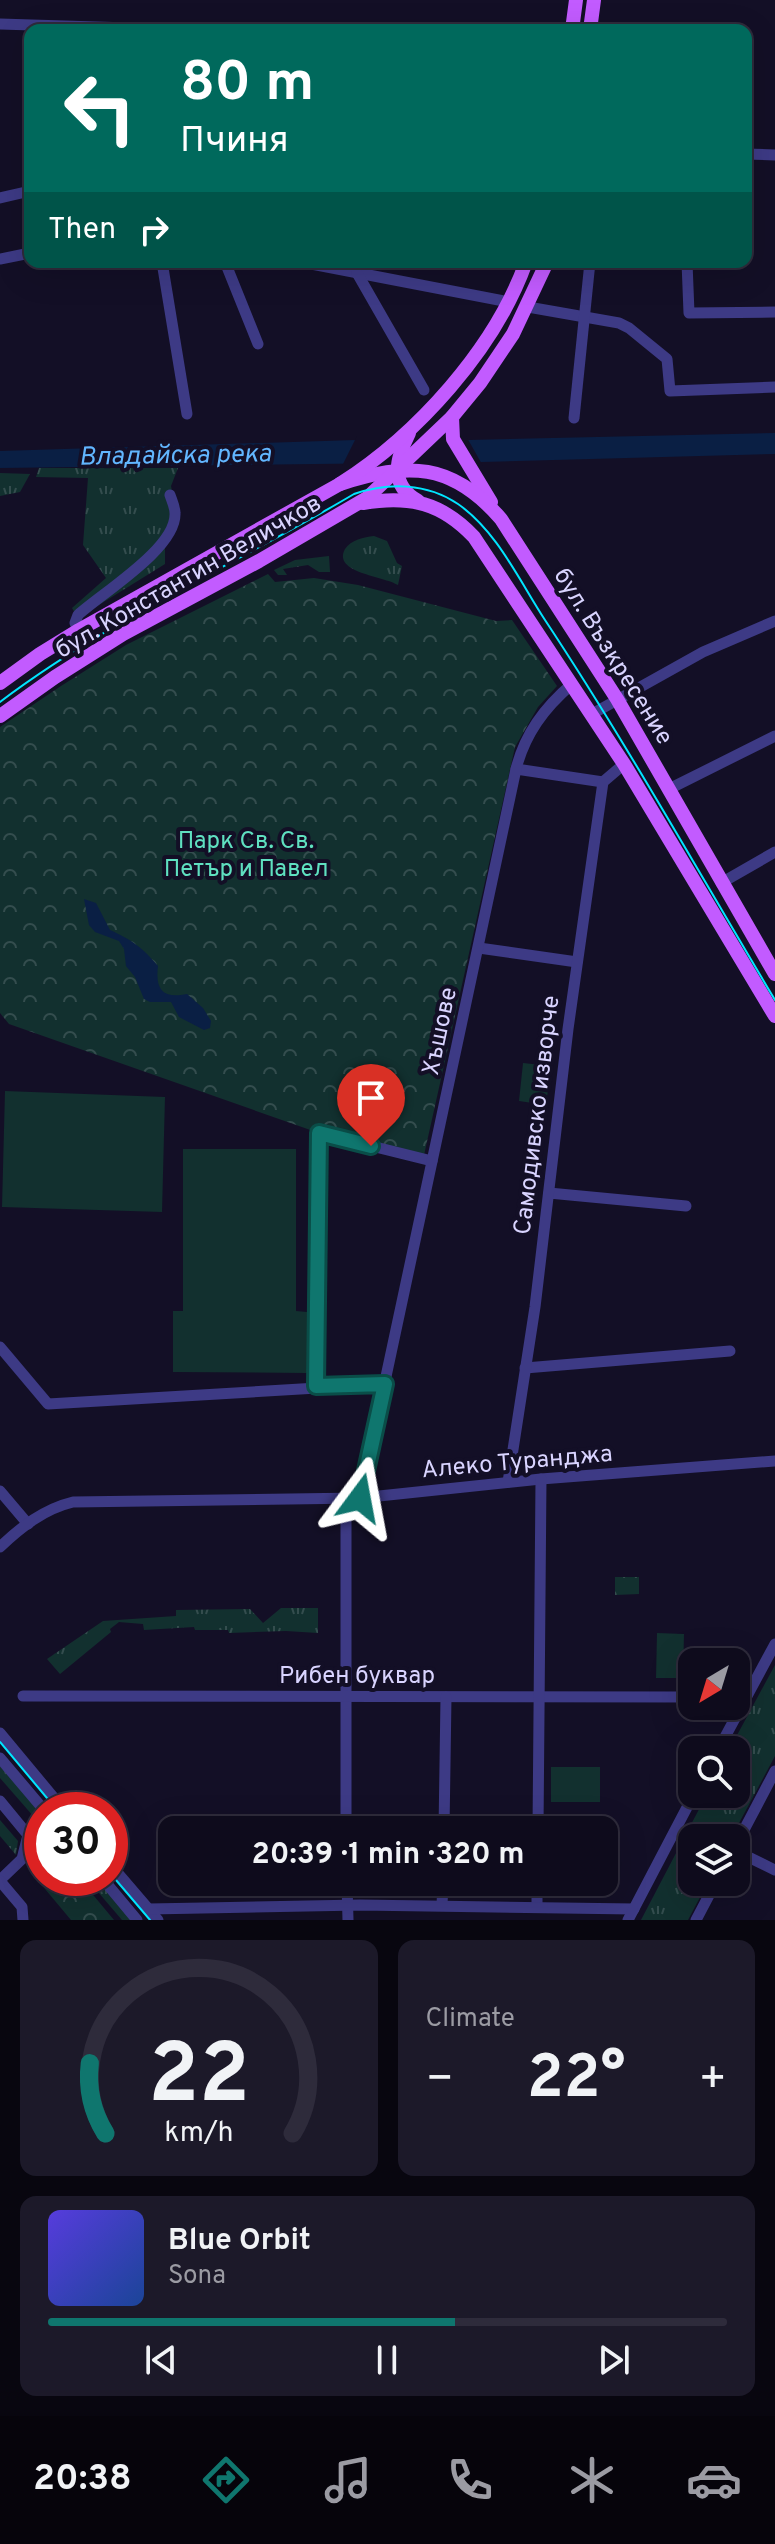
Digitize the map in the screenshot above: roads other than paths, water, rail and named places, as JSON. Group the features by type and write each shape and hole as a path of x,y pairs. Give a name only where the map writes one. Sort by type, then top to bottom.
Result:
{"main road":[{"path":"573,24 576,0"},
{"path":"591,24 594,0"},
{"path":"340,484 377,459 415,423 477,352 509,302 523,268"},
{"path":"359,504 452,417 497,360 528,307 544,268"},
{"path":"452,417 452,434 456,445 501,519"},
{"path":"415,423 402,447 397,480 422,503"},
{"name":"бул. Възкресение","path":"340,484 374,473 427,470 459,482 480,497 501,519 617,699 775,974"},
{"name":"бул. Константин Величков","path":"0,683 22,660 340,484"},
{"name":"бул. Възкресение","path":"359,504 387,501 422,503 450,515 474,537 624,764 775,1016"},
{"name":"бул. Константин Величков","path":"0,716 112,640 359,504"}],"street":[{"path":"0,24 24,25"},
{"path":"752,154 775,155"},
{"path":"0,198 24,192"},
{"path":"0,259 24,254"},
{"path":"163,268 187,414"},
{"path":"227,268 258,344"},
{"path":"332,268 509,302"},
{"path":"574,418 589,268"},
{"path":"687,268 689,313 775,312"},
{"path":"357,273 424,390"},
{"path":"528,307 624,325 663,355 669,364 670,391 775,387"},
{"path":"79,630 75,623 78,615 153,553 167,536 175,513 170,495"},
{"path":"592,714 703,652 775,621"},
{"name":"Хъшове","path":"360,1498 516,769 532,727 572,684"},
{"path":"669,789 775,736"},
{"path":"516,769 603,782 624,764"},
{"name":"Самодивско изворче","path":"508,1482 603,782"},
{"path":"721,883 775,852"},
{"path":"479,948 577,962"},
{"path":"316,1386 319,1133 432,1161"},
{"path":"549,1193 686,1206"},
{"path":"0,1347 48,1404 385,1384"},
{"path":"525,1368 730,1351"},
{"name":"Алеко Туранджа","path":"0,1547 51,1509 73,1502 360,1498 541,1479 775,1461"},
{"path":"538,1816 541,1479"},
{"path":"0,1491 28,1524"},
{"path":"346,1515 346,1816"},
{"path":"750,1683 775,1644"},
{"name":"Рибен буквар","path":"23,1696 678,1697"},
{"path":"444,1816 446,1697"},
{"path":"0,1733 49,1792"},
{"path":"0,1758 29,1792"},
{"path":"748,1824 775,1771"},
{"path":"0,1801 24,1830"},
{"path":"149,1909 442,1905 537,1907 631,1914 687,1808"},
{"path":"23,1920 22,1907 0,1880 22,1859 24,1851"},
{"path":"750,1856 775,1870"},
{"path":"128,1885 158,1920"},
{"path":"117,1896 137,1920"},
{"path":"348,1896 348,1920"},
{"path":"442,1896 442,1905"},
{"path":"537,1896 537,1907"},
{"path":"696,1920 709,1896"}],"water":[{"name":"Владайска река","path":"775,433 775,454 481,462 0,468 0,451 355,440"},
{"path":"84,899 96,903 110,930 136,945 158,966 162,991 172,995 187,994 203,1008 211,1021 210,1028 204,1030 179,1017 171,1002 144,999 135,977 126,966 124,949 119,941 95,932 89,925"}],"tram line":[{"path":"0,702 129,618 354,494 394,486 434,492 472,515 507,558 634,761 775,1000"},
{"path":"0,1742 42,1792"},
{"path":"128,1894 150,1920"}],"park label":[{"name":"Парк Св. Св. Петър и Павел","path":"246,854"}]}
